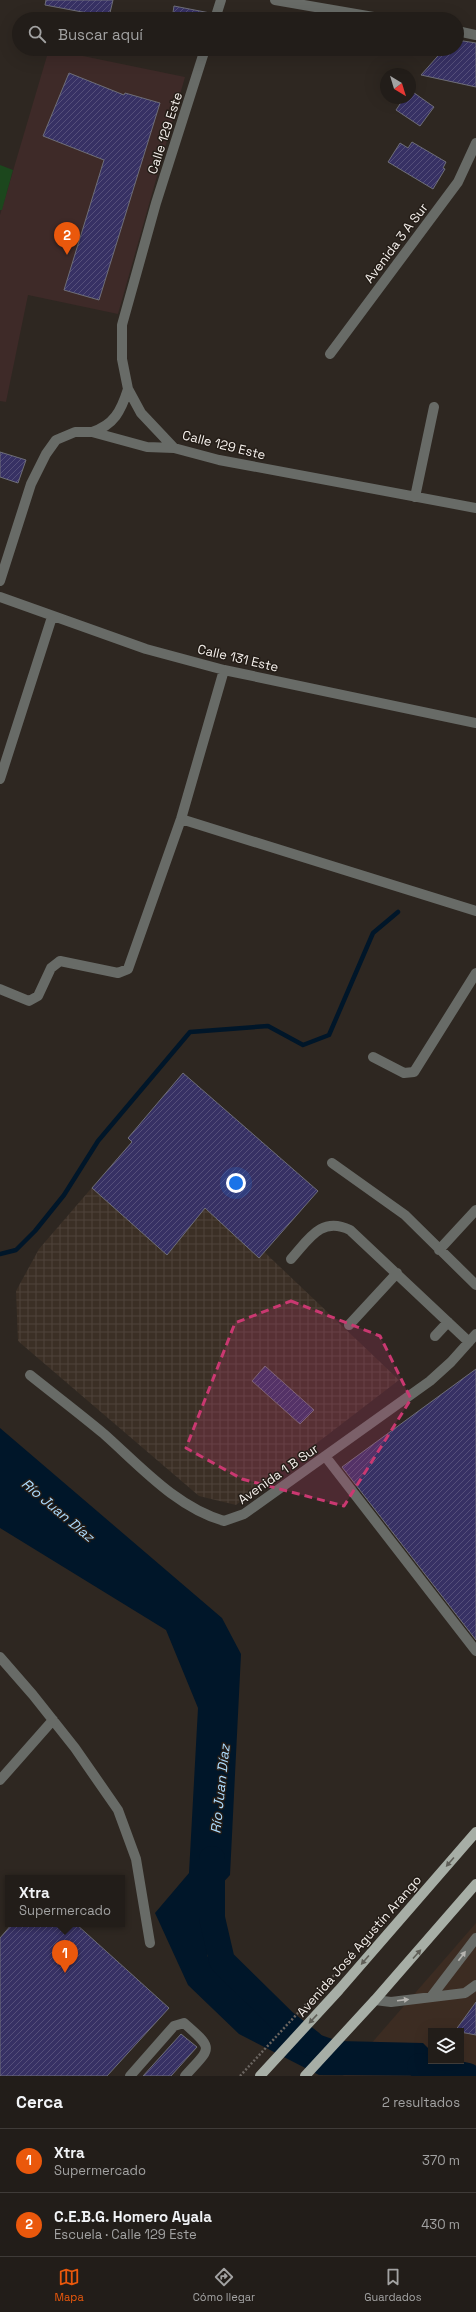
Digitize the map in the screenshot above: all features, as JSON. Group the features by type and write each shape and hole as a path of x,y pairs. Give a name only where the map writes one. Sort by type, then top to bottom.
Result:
{"main road":[{"name":"Avenida José Agustín Arango","path":"260,2076 339,1990 475,1833"},
{"path":"305,2076 375,2000 476,1884"}],"street":[{"path":"217,12 221,0"},
{"path":"275,0 344,12"},
{"path":"464,32 476,35"},
{"name":"Calle 129 Este","path":"203,56 156,203 122,325 122,359 128,389 141,413 174,448 220,460 476,508"},
{"name":"Avenida 3 A Sur","path":"330,354 458,182 476,143"},
{"path":"92,432 105,428 113,420 124,402 128,389"},
{"path":"415,497 434,407"},
{"path":"0,581 31,484 46,454 56,440 75,432 92,432 147,447 174,448"},
{"name":"Calle 131 Este","path":"0,597 52,617 146,649 224,670 476,722"},
{"path":"0,779 52,617"},
{"path":"0,989 29,1001 34,1000 38,996 53,964 60,961 118,973 128,969 181,819 224,670"},
{"path":"181,819 476,911"},
{"path":"373,1057 404,1073 414,1072 476,973"},
{"path":"332,1163 405,1215 476,1285"},
{"path":"439,1250 476,1210"},
{"path":"291,1259 315,1232 324,1226 339,1225 350,1230 469,1342"},
{"path":"349,1325 396,1274"},
{"path":"435,1336 448,1322"},
{"name":"Avenida 1 B Sur","path":"30,1375 94,1426 176,1497 196,1510 224,1521 244,1514 430,1381 476,1334"},
{"path":"325,1456 476,1651"},
{"path":"0,1657 75,1748 118,1810 136,1859 150,1943"},
{"path":"0,1780 53,1720"},
{"path":"431,1997 476,1938"},
{"path":"375,2000 391,2002 466,1993 476,1985"},
{"path":"130,2076 174,2026 184,2023 205,2042 207,2047 206,2053 185,2076"}],"path":[{"path":"240,2076 331,1977"}],"highlighted area":[{"path":"291,1301 380,1336 411,1399 344,1506 242,1479 186,1448 235,1323"}],"shaded area":[{"path":"47,56 83,56 185,77 118,314 28,295 6,402 0,401 0,215"},
{"path":"139,1133 399,1380 236,1505 199,1496 18,1341 16,1291 39,1249"},
{"path":"476,1923 476,2076 343,2076"}],"green space":[{"path":"0,165 13,170 2,210 0,210"}],"water":[{"path":"0,1428 222,1618 241,1654 230,1875 208,1899 207,1956 264,2015 338,2041 423,2043 428,2048 428,2064 445,2064 458,2076 319,2075 239,2034 188,1985 155,1913 189,1873 198,1708 166,1630 0,1528"}],"building":[{"path":"46,0 113,0 110,12 82,12 45,5"},
{"path":"174,6 205,12 173,12"},
{"path":"464,41 476,43 476,87 421,75 438,56 464,56"},
{"path":"69,73 124,95 125,93 160,103 99,300 64,290 104,160 43,136"},
{"path":"416,94 434,107 420,126 396,110 400,104 416,104"},
{"path":"412,142 446,162 443,168 445,169 433,189 388,162 400,143 408,148"},
{"path":"0,452 26,460 18,483 0,477"},
{"path":"183,1073 318,1191 259,1258 205,1208 167,1255 92,1188 132,1142 128,1138"},
{"path":"265,1366 314,1410 300,1424 252,1381"},
{"path":"476,1369 476,1640 342,1467"},
{"path":"9,1927 79,1927 169,2008 107,2076 0,2076 0,1938"},
{"path":"476,2002 476,2035 464,2033 464,2028 457,2028"},
{"path":"181,2034 197,2047 171,2076 143,2076"}],"waterway":[{"path":"0,1254 16,1250 35,1231 64,1195 98,1141 190,1032 268,1026 303,1045 329,1035 373,933 398,912"},
{"name":"Río Juan Díaz","path":"212,1859 212,1918 222,1961 284,2022 311,2043"},
{"path":"420,2066 468,2076"}],"place":[{"name":"C.E.B.G. Homero Ayala","path":"67,255"},
{"name":"Xtra","path":"65,1973"}]}
